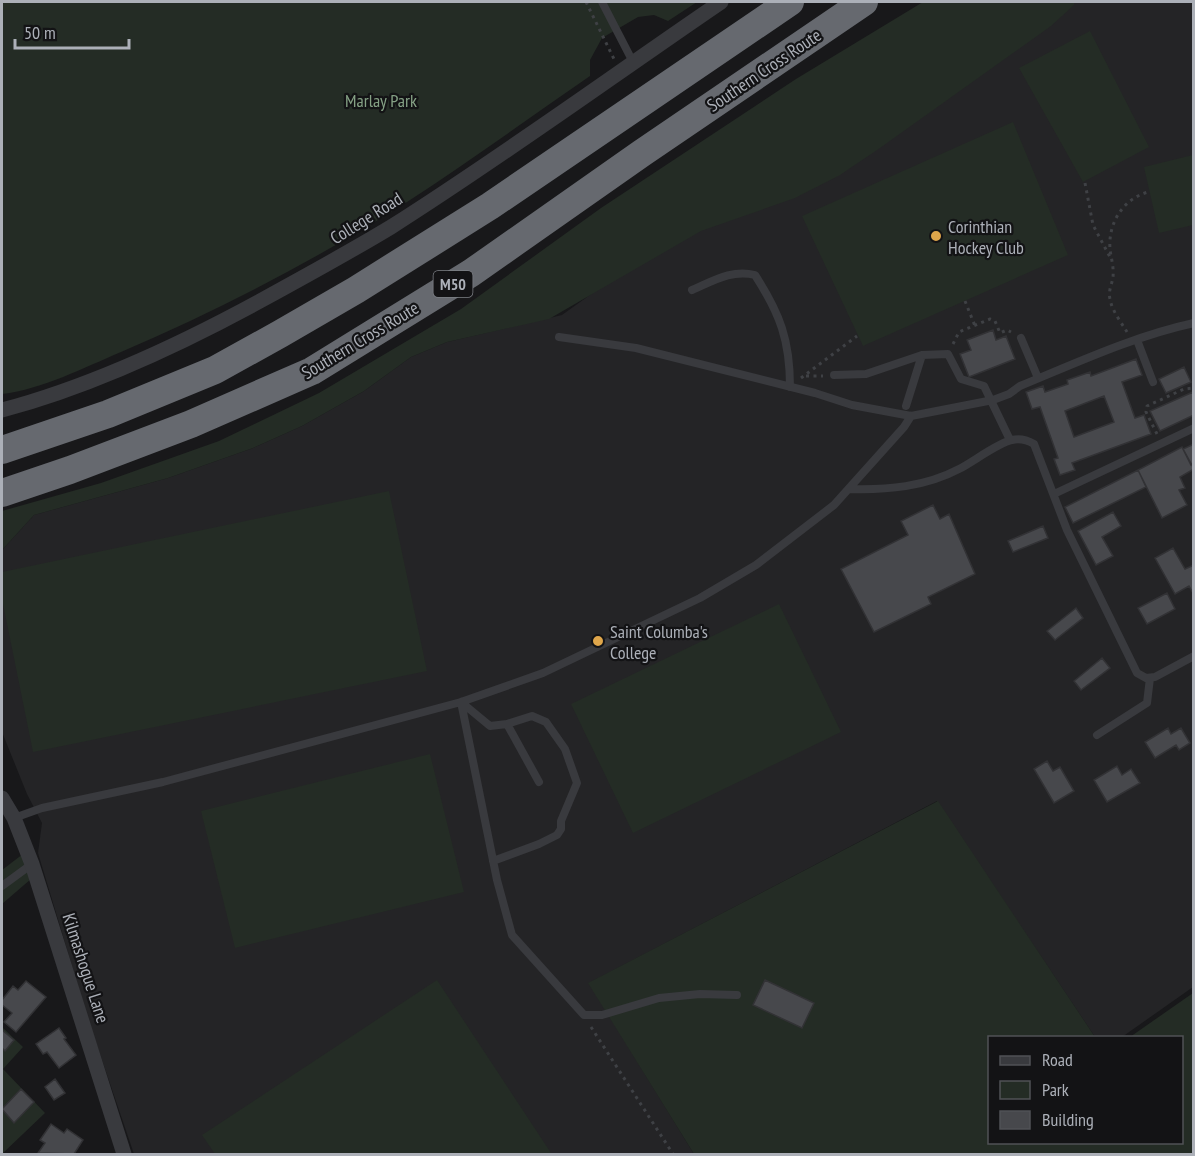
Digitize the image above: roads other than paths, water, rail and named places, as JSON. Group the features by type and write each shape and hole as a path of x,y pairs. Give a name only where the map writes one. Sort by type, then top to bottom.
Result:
{"highway":[{"name":"M50","path":"2,450 108,414 215,370 299,323 357,290 490,206 790,2"},
{"name":"Southern Cross Route","path":"2,493 191,424 312,371 471,273 864,2"}],"street":[{"name":"College Road","path":"2,410 64,390 150,356 202,332 315,271 400,220 555,117 721,2"},
{"name":"Kilmashogue Lane","path":"2,798 14,818 32,864 124,1155"}],"lane":[{"path":"602,2 633,62"},
{"path":"692,290 725,275 742,272 755,275 770,297 787,341 790,387"},
{"path":"559,337 636,348 852,405 911,416 993,400 1038,378 1134,341 1194,323"},
{"path":"1021,338 1038,378"},
{"path":"1134,341 1153,382"},
{"path":"834,375 866,374 922,355 948,354 961,379 984,386 993,400 1010,440"},
{"path":"906,406 922,355"},
{"path":"14,818 42,808 164,782 461,702 543,673 700,598 756,565 834,506 904,427 911,416"},
{"path":"1054,494 1194,428"},
{"path":"850,489 911,486 957,470 1010,440 1026,439 1034,444 1067,530 1137,673 1150,678 1194,656"},
{"path":"1097,735 1147,703 1150,678"},
{"path":"461,702 490,726 507,724 532,716 546,722 565,749 577,783 563,814 561,829 557,835 493,861"},
{"path":"461,702 493,861 512,935 584,1015 602,1016 659,998 700,994 737,995"},
{"path":"507,724 539,782"},
{"path":"2,886 32,864"}],"place":[{"name":"Corinthian Hockey Club","path":"936,236"},
{"name":"Saint Columba's College","path":"598,641"}],"park label":[{"name":"Marlay Park","path":"381,100"}]}
